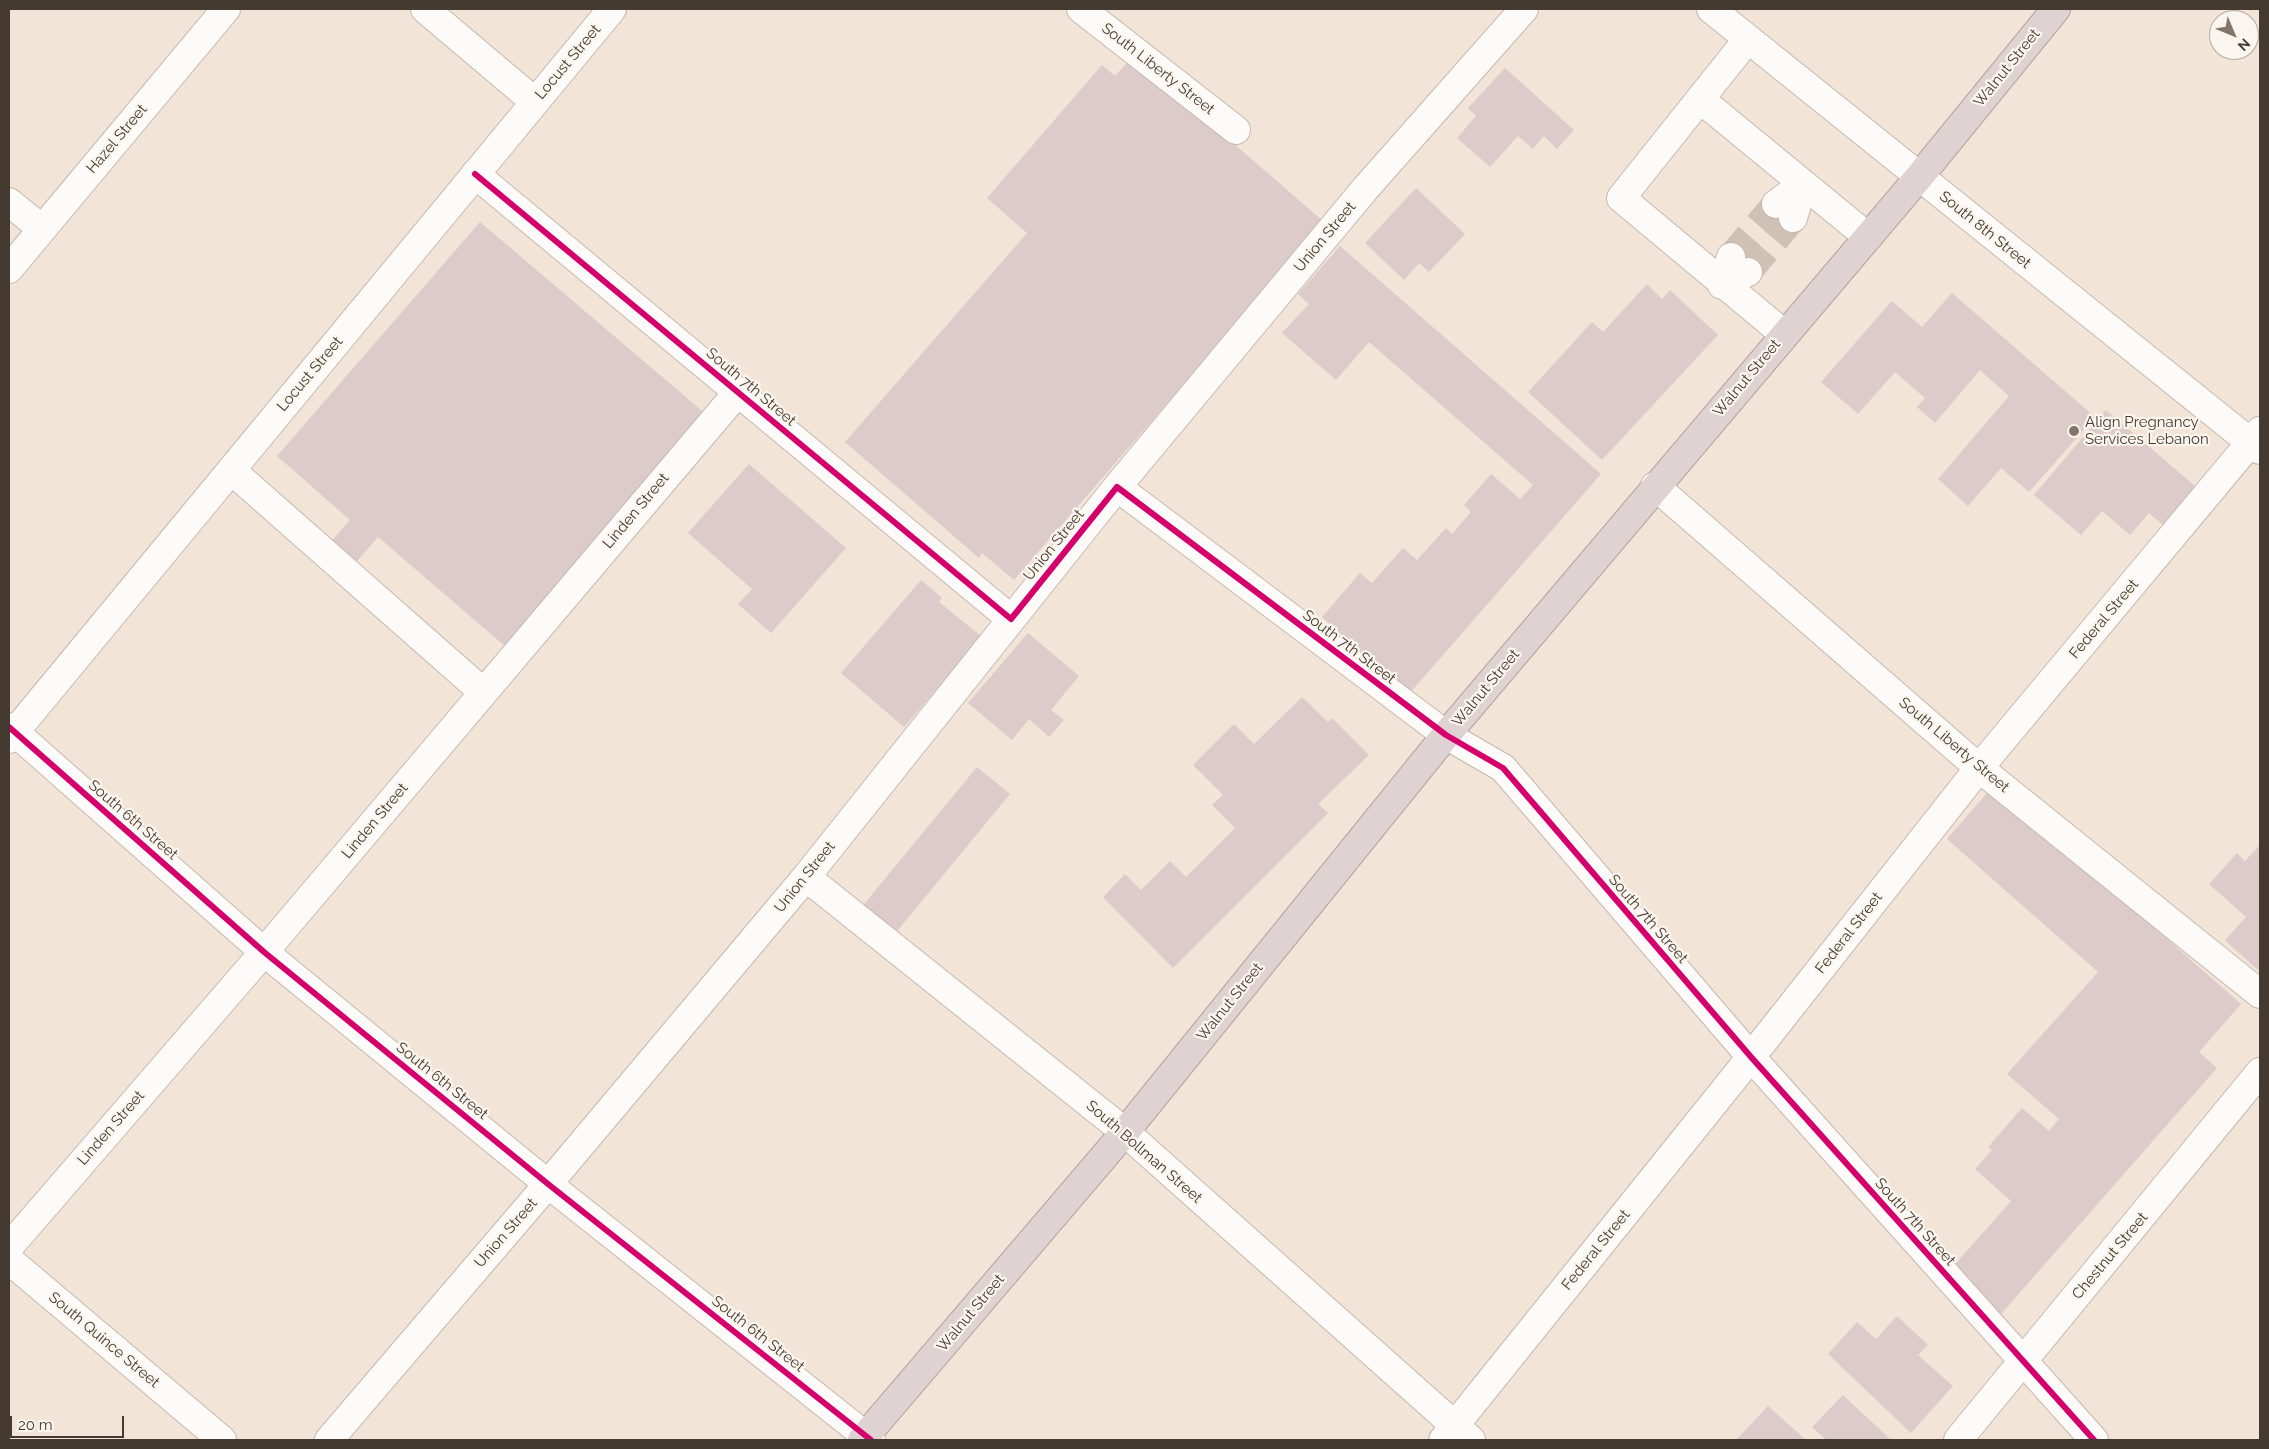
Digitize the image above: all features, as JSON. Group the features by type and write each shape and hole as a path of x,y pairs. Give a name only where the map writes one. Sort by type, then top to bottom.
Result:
{"highway":[{"name":"Walnut Street","path":"866,1439 1125,1132 1446,735 1655,486 1868,237 2056,9"}],"street":[{"name":"Hazel Street","path":"9,269 226,9"},
{"path":"425,9 535,102"},
{"name":"Locust Street","path":"11,733 612,9"},
{"name":"South Liberty Street","path":"1081,9 1236,130"},
{"name":"Union Street","path":"329,1440 548,1184 806,877 1117,487 1365,189 1524,9"},
{"name":"South 8th Street","path":"1711,9 1919,176 2257,442"},
{"path":"1748,39 1621,198 1722,285 1784,334"},
{"path":"1700,100 1868,237"},
{"name":"South 7th Street","path":"475,174 1010,619"},
{"path":"1784,211 1803,184"},
{"path":"9,202 42,229"},
{"path":"1722,285 1740,264"},
{"name":"Linden Street","path":"9,1247 264,952 738,392"},
{"name":"Federal Street","path":"1456,1435 1979,768 2257,442"},
{"path":"231,470 483,692"},
{"name":"South Liberty Street","path":"1655,486 1979,768 2260,994"},
{"name":"South 7th Street","path":"1117,487 1446,735 1503,768 1751,1058 2094,1440"},
{"name":"South 6th Street","path":"11,733 264,952 548,1184 866,1439"},
{"name":"South Bollman Street","path":"806,877 1125,1132 1456,1435"},
{"name":"Chestnut Street","path":"1958,1440 2172,1182 2260,1072"},
{"name":"South Quince Street","path":"9,1260 222,1440"}],"building":[{"path":"1133,56 1324,222 1014,580 982,553 979,558 845,442 1027,233 987,198 1102,65 1115,76"},
{"path":"1505,68 1574,130 1557,149 1544,136 1533,149 1518,136 1490,167 1457,138 1476,116 1468,108"},
{"path":"1416,188 1465,234 1429,272 1419,263 1404,280 1365,243"},
{"path":"480,222 707,415 506,647 378,537 352,567 327,546 350,520 277,456"},
{"path":"1340,246 1601,474 1409,694 1322,617 1360,573 1372,583 1403,548 1417,560 1446,528 1452,534 1471,512 1464,505 1491,474 1520,499 1533,485 1369,342 1336,380 1282,333 1309,304 1298,294"},
{"path":"1647,284 1662,299 1670,290 1718,335 1602,460 1528,392 1592,322 1603,332"},
{"path":"1952,293 2095,417 2029,492 2001,468 1968,506 1938,479 2009,396 1980,370 1935,423 1917,407 1925,398 1895,372 1858,414 1821,382 1892,301 1922,327"},
{"path":"2106,410 2195,486 2163,525 2149,513 2130,535 2102,511 2081,535 2034,495"},
{"path":"749,464 846,548 771,633 738,604 752,589 688,533"},
{"path":"921,580 942,598 939,602 982,637 904,727 841,673"},
{"path":"1028,633 1079,676 1051,710 1064,720 1049,737 1029,719 1012,740 968,703"},
{"path":"1302,697 1328,722 1332,718 1369,755 1318,804 1328,813 1173,968 1103,897 1125,874 1141,890 1170,861 1186,877 1235,828 1212,805 1223,795 1193,765 1234,724 1254,744"},
{"path":"977,767 1010,794 893,936 860,909"},
{"path":"1993,786 2241,1004 2199,1052 2217,1068 2001,1314 1950,1270 2011,1201 1975,1169 1992,1150 1988,1147 2022,1108 2049,1131 2059,1119 2007,1074 2098,972 1947,839"},
{"path":"2260,845 2260,972 2225,940 2246,917 2209,884 2237,853 2245,861"},
{"path":"1897,1316 1928,1345 1918,1355 1953,1386 1911,1433 1828,1354 1857,1322 1876,1339"},
{"path":"1843,1395 1891,1440 1826,1440 1812,1427"},
{"path":"1768,1406 1806,1440 1736,1440"}],"tunnel":[{"path":"1731,257 1776,204"},
{"path":"1748,272 1793,218"}],"cycle path":[{"path":"475,174 1011,619 1117,487 1446,735 1503,768 1751,1057 2094,1440"},
{"path":"9,727 264,952 548,1184 871,1440"}],"place":[{"name":"Align Pregnancy Services Lebanon","path":"2074,431"}]}
